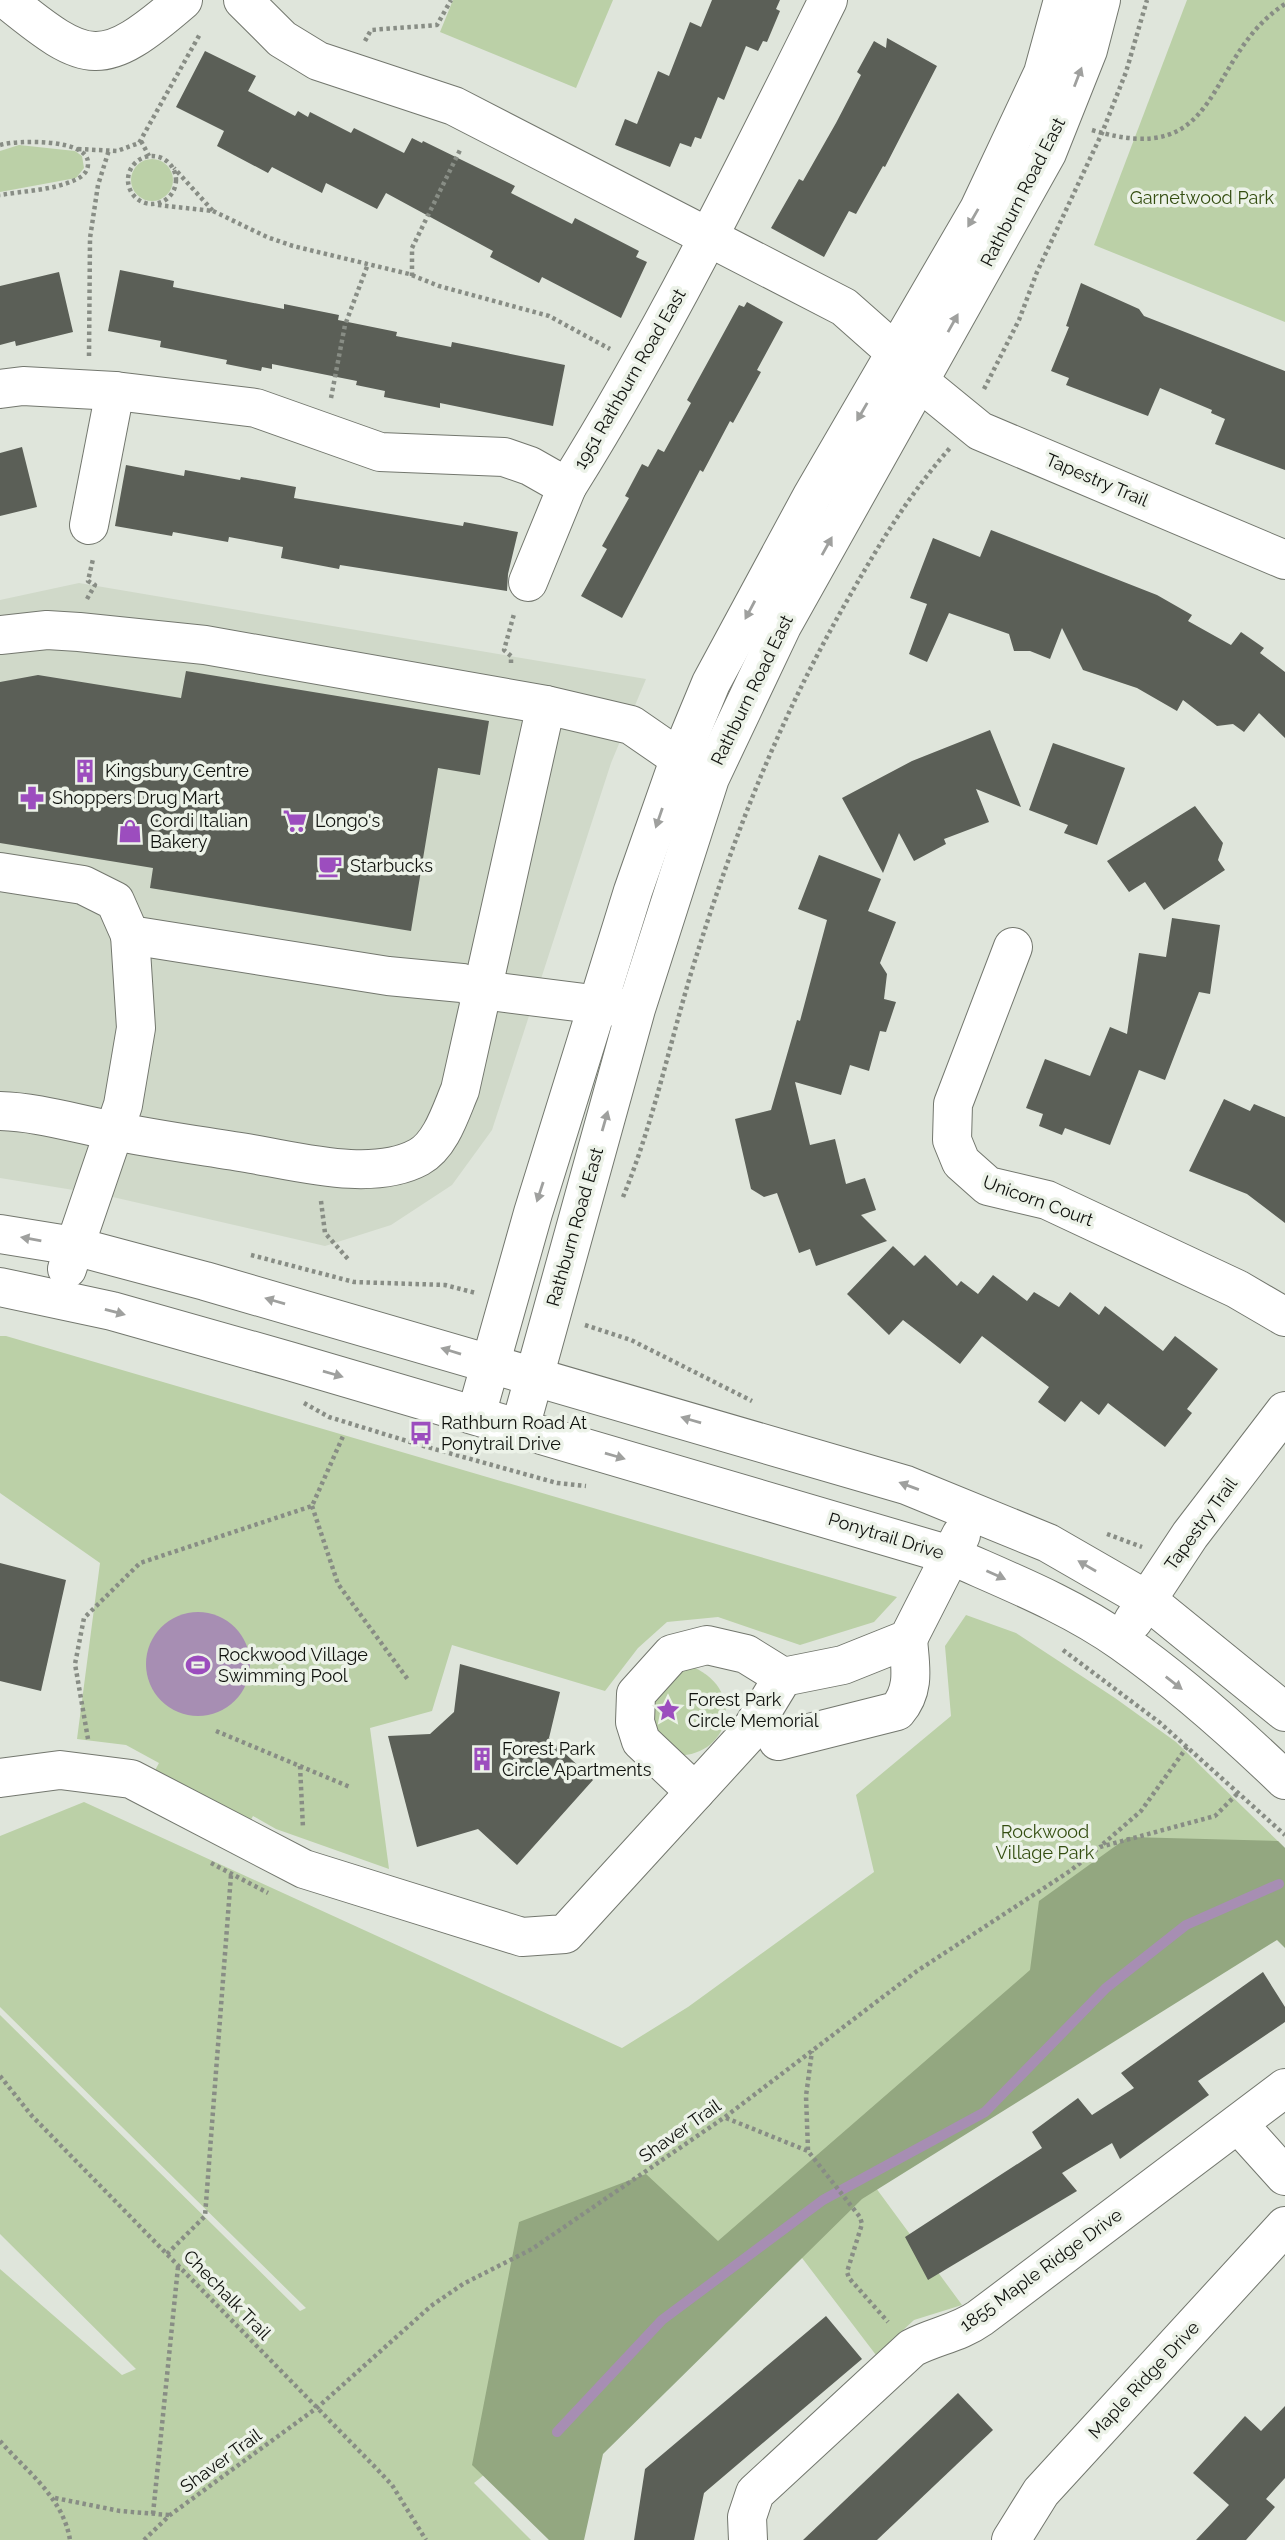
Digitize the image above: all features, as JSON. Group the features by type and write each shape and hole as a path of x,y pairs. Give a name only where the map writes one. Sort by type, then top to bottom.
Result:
{"street":[{"path":"7,0 62,43 98,51 192,16"},
{"path":"243,0 282,39 318,61 415,90 476,117 844,307 896,353"},
{"name":"1951 Rathburn Road East","path":"0,389 23,386 102,390 256,408 380,452 504,457 530,466 567,487 641,366 709,238 828,0"},
{"name":"Rathburn Road East","path":"694,769 711,683 812,496 896,353 1004,158 1043,73 1063,0"},
{"name":"Rathburn Road East","path":"520,1428 618,1007 633,891 694,769 782,626 1030,184 1061,121 1088,50 1101,0"},
{"name":"Tapestry Trail","path":"896,353 920,382 981,431 1285,560"},
{"path":"89,524 102,390"},
{"path":"528,582 567,487"},
{"path":"0,635 47,631 79,632 205,645 505,697 631,724 694,769"},
{"path":"0,1111 27,1112 112,1131 317,1166 355,1168 401,1165 422,1156 442,1131 460,1090 546,705"},
{"path":"0,872 83,885 115,901 130,935 136,1028 123,1105 57,1297 0,1287"},
{"path":"130,935 388,976 462,983 482,990 618,1007"},
{"name":"Unicorn Court","path":"1013,947 953,1104 952,1140 961,1162 988,1186 1058,1205 1237,1289 1285,1317"},
{"name":"Rathburn Road East","path":"476,1415 533,1213 618,1007"},
{"path":"0,1234 74,1246 491,1363 906,1485 1048,1543 1147,1600 1285,1712"},
{"name":"Ponytrail Drive","path":"57,1297 433,1402 950,1555 1034,1592 1121,1640 1207,1709 1285,1780"},
{"name":"Tapestry Trail","path":"1121,1640 1190,1535 1285,1411"},
{"path":"778,1741 897,1711 906,1700 911,1682 908,1639 973,1511"},
{"path":"695,1792 641,1741 635,1722 636,1694 673,1654 707,1645 746,1654 783,1677 843,1665 908,1639"},
{"path":"0,1778 60,1770 131,1779 304,1869 522,1937 565,1934 749,1733 783,1677"},
{"name":"1855 Maple Ridge Drive","path":"748,2540 747,2517 755,2493 912,2348 941,2335 954,2333 981,2318 1285,2088"},
{"path":"1239,2125 1285,2176"},
{"name":"Maple Ridge Drive","path":"1011,2540 1041,2492 1285,2226"}],"path":[{"path":"348,72 371,30 438,24 451,0"},
{"path":"978,399 1019,320 1037,272 1102,133 1126,72 1147,0"},
{"path":"1061,121 1102,133 1136,139 1180,133 1202,112 1257,26 1285,4"},
{"path":"0,145 25,141 78,149 109,150 125,149 141,141 192,16"},
{"path":"412,276 412,248 476,117"},
{"path":"141,141 149,156"},
{"path":"0,195 74,181 86,173 89,163 85,154 78,149"},
{"path":"102,390 90,238 98,184 109,150"},
{"path":"214,211 171,165 159,157 149,156 131,167 129,189 135,198 145,204 214,211 267,237 562,320 641,366"},
{"path":"157,204 167,200 175,191 177,181 171,165"},
{"path":"323,430 345,325 368,264"},
{"path":"620,1205 642,1144 726,862 783,720 818,650 873,555 925,477 950,448"},
{"path":"79,632 88,593 95,585 88,581 100,530 89,524"},
{"path":"505,697 511,656 504,650 522,586 528,582"},
{"path":"317,1166 325,1233 348,1259"},
{"path":"582,1336 587,1314"},
{"path":"295,1396 314,1411 382,1434 557,1483 590,1486"},
{"path":"344,1434 312,1506 338,1584 409,1681"},
{"path":"95,1774 75,1664 84,1618 140,1563 312,1506"},
{"path":"1053,1643 1123,1693 1285,1835"},
{"path":"216,1731 350,1787"},
{"path":"1100,1847 1141,1811 1187,1747"},
{"path":"300,1766 304,1869"},
{"name":"Shaver Trail","path":"144,2540 170,2515 318,2407 431,2306 463,2284 532,2249 725,2117 917,1971 1070,1871 1100,1847 1215,1816 1243,1787"},
{"path":"167,2254 205,2216 231,1875"},
{"path":"808,2151 806,2096 812,2050"},
{"name":"Chechalk Trail","path":"0,2076 32,2116 391,2485 426,2540"},
{"path":"725,2117 808,2151 827,2174 862,2224 847,2272 849,2278 912,2348"},
{"path":"153,2514 178,2266"},
{"path":"0,2441 55,2498 67,2523 70,2540"},
{"path":"55,2498 107,2509 170,2515"}],"shaded area":[{"name":"Kingsbury Centre","path":"79,583 646,679 611,763 492,1130 452,1185 391,1225 325,1246 104,1195 0,1178 0,600"},
{"name":"Rockwood Village Swimming Pool","path":"198,1612 218,1616 235,1627 246,1644 250,1664 246,1684 235,1701 218,1712 198,1716 178,1712 161,1701 150,1684 146,1664 150,1644 161,1627 178,1616"}],"green space":[{"path":"453,0 613,0 576,88 440,32"},
{"name":"Garnetwood Park","path":"1187,0 1285,0 1285,322 1094,245"},
{"path":"19,145 75,151 82,156 84,168 76,178 0,192 0,151"},
{"path":"152,159 167,165 173,180 167,195 152,201 137,195 131,180 137,165"},
{"path":"0,1336 897,1597 874,1622 800,1645 718,1617 667,1622 638,1648 605,1691 452,1645 432,1711 370,1728 389,1869 276,1829 253,1816 248,1825 153,1774 159,1763 126,1745 77,1739 100,1563 0,1493"},
{"name":"Rockwood Village Park","path":"966,1615 1016,1633 1176,1742 1285,1848 1285,1885 862,2169 962,2305 914,2320 876,2355 783,2233 474,2483 531,2540 0,2540 0,2269 122,2375 136,2369 0,2234 0,2015 300,2311 306,2308 0,2007 0,1836 84,1802 622,2048 688,2007 874,1872 856,1795 951,1716 945,1646"},
{"path":"688,1665 708,1676 720,1691 726,1707 724,1723 717,1738 703,1749 685,1755 662,1754 636,1694"},
{"path":"1128,1837 1278,1841 1285,1848 1285,1948 1277,1940 862,2199 603,2454 584,2540 549,2540 472,2465 519,2222 646,2174 718,2241 1030,1970 1039,1901"}],"building":[{"path":"712,0 780,0 776,9 780,11 767,42 763,41 758,51 746,46 724,100 718,97 701,139 695,137 691,147 680,143 670,167 615,145 625,119 637,124 658,71 669,76 690,22 701,27"},
{"path":"887,38 937,66 885,167 883,166 856,214 849,211 824,257 771,228 799,179 803,181 836,123 861,75 857,72 874,41 886,48"},
{"path":"205,51 256,76 248,91 295,116 298,111 308,117 310,112 351,133 354,128 404,153 412,138 422,143 423,141 515,186 511,193 572,224 575,218 639,251 636,257 647,262 621,318 542,277 539,283 490,257 493,251 386,193 377,209 326,183 322,193 272,167 268,173 217,146 224,131 176,107"},
{"path":"120,270 174,281 173,287 284,309 284,304 339,315 338,320 397,332 396,336 451,347 452,342 565,365 553,426 440,403 440,408 384,397 385,391 356,385 357,381 272,364 272,369 262,367 261,371 226,364 227,360 160,347 161,341 108,331"},
{"path":"59,272 73,332 16,346 15,341 0,345 0,286"},
{"path":"1081,283 1139,309 1144,316 1285,371 1285,470 1215,444 1225,419 1211,413 1212,410 1160,388 1148,416 1066,385 1069,378 1051,371 1069,327 1066,326"},
{"path":"747,302 783,322 757,370 761,372 733,423 730,421 703,472 700,470 622,618 581,596 607,549 602,546 629,498 625,496 642,464 648,467 658,449 664,452 691,403 687,400 739,305 744,307"},
{"path":"22,447 37,507 0,516 0,453"},
{"path":"126,465 184,476 185,470 240,480 241,477 296,487 294,498 463,526 464,522 518,532 508,574 507,591 340,565 339,569 281,558 283,547 229,537 228,542 173,532 172,536 115,526"},
{"path":"991,530 1157,595 1192,615 1188,621 1231,645 1241,632 1264,648 1260,653 1285,672 1285,738 1259,713 1244,732 1233,724 1217,726 1183,700 1177,711 1137,688 1083,670 1062,628 1050,659 1030,651 1014,651 1009,634 949,613 927,662 909,654 927,604 910,598 933,538 980,557"},
{"name":"Longo's","path":"186,671 489,721 480,775 438,768 411,931 150,888 153,868 0,843 0,682 38,675 181,698"},
{"path":"990,730 1021,807 976,789 989,822 944,839 946,844 914,861 899,833 883,873 842,798 912,761"},
{"path":"1053,743 1125,768 1097,845 1064,833 1068,825 1029,810"},
{"path":"1195,806 1223,843 1218,860 1225,870 1164,910 1145,882 1129,892 1107,861"},
{"path":"819,855 881,879 868,911 896,922 880,963 887,974 884,999 896,1002 886,1032 880,1031 869,1071 850,1065 841,1095 795,1082 810,1145 835,1139 846,1184 865,1178 876,1210 861,1215 887,1241 816,1266 810,1249 799,1253 777,1193 764,1197 751,1189 735,1119 771,1110 797,1020 800,1021 827,920 798,909"},
{"path":"1172,918 1220,925 1210,994 1199,992 1165,1080 1139,1070 1110,1145 1065,1128 1062,1135 1039,1126 1043,1114 1026,1108 1045,1059 1090,1076 1110,1027 1127,1034 1139,953 1166,957"},
{"path":"1224,1099 1250,1111 1254,1104 1285,1117 1285,1223 1247,1194 1189,1171"},
{"path":"893,1246 914,1266 925,1255 957,1286 961,1281 978,1294 993,1275 1027,1301 1034,1292 1059,1307 1070,1292 1099,1315 1105,1306 1163,1351 1175,1336 1218,1369 1187,1409 1192,1413 1165,1447 1108,1403 1099,1415 1081,1401 1065,1422 1038,1402 1049,1387 982,1336 960,1364 903,1320 889,1335 847,1294"},
{"path":"0,1563 66,1580 41,1691 0,1681"},
{"name":"Forest Park Circle Apartments","path":"460,1664 560,1692 549,1738 593,1780 517,1865 478,1829 417,1847 388,1736 430,1734 454,1712"},
{"path":"1263,1972 1285,2007 1285,2022 1198,2081 1209,2095 1120,2159 1112,2143 1062,2173 1077,2191 928,2280 905,2237 1042,2148 1032,2132 1078,2098 1092,2115 1134,2088 1121,2073"},
{"path":"826,2316 862,2359 704,2493 694,2540 634,2540 645,2469"},
{"path":"958,2393 993,2430 877,2540 803,2540"},
{"path":"1285,2406 1285,2478 1266,2499 1275,2507 1246,2540 1196,2540 1229,2505 1193,2473 1245,2416 1261,2431"}],"waterway":[{"path":"557,2432 662,2320 823,2200 985,2112 1106,1988 1186,1925 1279,1884"}],"place":[{"name":"Kingsbury Centre","path":"85,771"},
{"name":"Shoppers Drug Mart","path":"32,798"},
{"name":"Longo's","path":"295,821"},
{"name":"Cordi Italian Bakery","path":"130,831"},
{"name":"Starbucks","path":"330,866"},
{"name":"Rathburn Road At Ponytrail Drive","path":"421,1433"},
{"name":"Rockwood Village Swimming Pool","path":"198,1665"},
{"name":"Forest Park Circle Memorial","path":"668,1710"},
{"name":"Forest Park Circle Apartments","path":"482,1759"}]}
